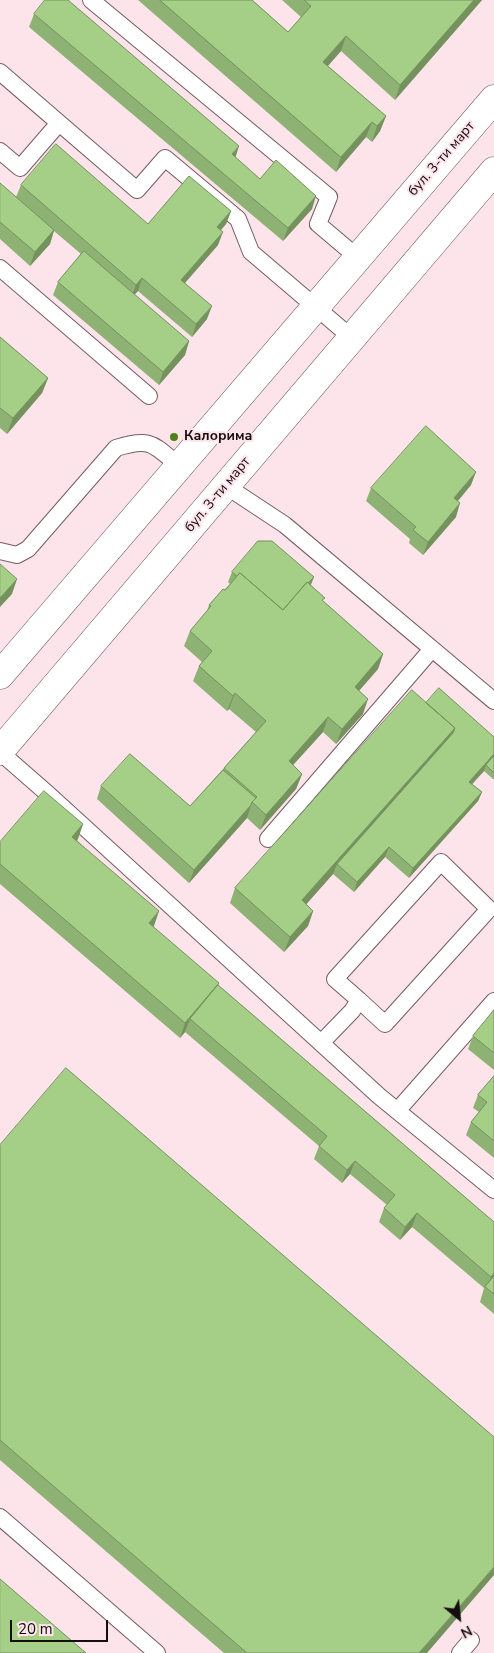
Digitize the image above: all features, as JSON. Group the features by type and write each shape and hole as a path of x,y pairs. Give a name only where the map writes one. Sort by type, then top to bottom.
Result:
{"main road":[{"name":"бул. 3-ти март","path":"0,675 494,99"},
{"name":"бул. 3-ти март","path":"0,752 494,171"}],"lane":[{"path":"91,0 329,197 318,224 357,258"},
{"path":"0,72 137,190 165,158 238,219 251,252 352,338"},
{"path":"0,151 20,168 59,123"},
{"path":"0,268 149,396"},
{"path":"0,550 17,555 28,549 116,448 134,442 154,444 179,466"},
{"path":"226,486 285,525 494,701"},
{"path":"268,839 432,649"},
{"path":"0,752 397,1111 494,1190"},
{"path":"441,862 489,909 385,1024 359,1000 335,979 441,862"},
{"path":"321,1043 352,1011 359,1000"},
{"path":"397,1111 494,1001"},
{"path":"0,1517 157,1653"},
{"path":"460,1653 471,1640"}],"building":[{"path":"45,0 68,0 239,146 232,154 260,179 276,160 316,196 288,228 34,14"},
{"path":"160,0 252,0 288,32 311,6 304,0 474,0 400,85 346,36 323,62 386,116 377,126 372,122 341,157"},
{"path":"56,144 148,224 189,176 231,211 217,227 223,232 181,280 212,306 196,324 142,278 136,285 21,185"},
{"path":"0,183 54,230 35,252 0,222"},
{"path":"84,251 189,341 163,372 58,282"},
{"path":"0,337 48,378 13,418 0,408"},
{"path":"426,426 476,472 454,498 460,503 428,542 413,530 416,527 371,488"},
{"path":"258,541 272,541 314,577 307,582 283,610 240,573 237,576 232,572"},
{"path":"0,564 17,579 0,598"},
{"path":"240,573 283,610 307,582 325,598 322,600 383,654 355,687 368,699 342,729 328,717 289,761 302,774 266,815 252,802 257,797 224,768 266,721 235,693 233,696 199,666 212,651 190,631 211,606 209,605"},
{"path":"439,688 494,737 494,754 469,782 482,792 413,868 389,847 357,882 337,864 453,733 455,728 426,703"},
{"path":"412,690 455,728 302,900 313,911 290,937 235,888"},
{"path":"130,754 190,806 223,770 256,798 194,870 101,786"},
{"path":"494,756 494,773 486,765"},
{"path":"44,791 83,824 72,837 159,911 149,923 219,983 185,1023 0,864 0,842"},
{"path":"218,985 494,1222 494,1273 491,1277 417,1213 405,1227 384,1208 395,1195 355,1161 347,1170 319,1146 327,1136 190,1019"},
{"path":"494,1010 494,1053 473,1036"},
{"path":"66,1068 494,1437 494,1567 419,1653 247,1653 0,1440 0,1145"},
{"path":"494,1076 494,1141 471,1122 487,1102 478,1095"},
{"path":"494,1276 494,1294 485,1287"},
{"path":"0,1579 86,1653 0,1653"}],"place":[{"name":"Калорима","path":"174,437"}]}
